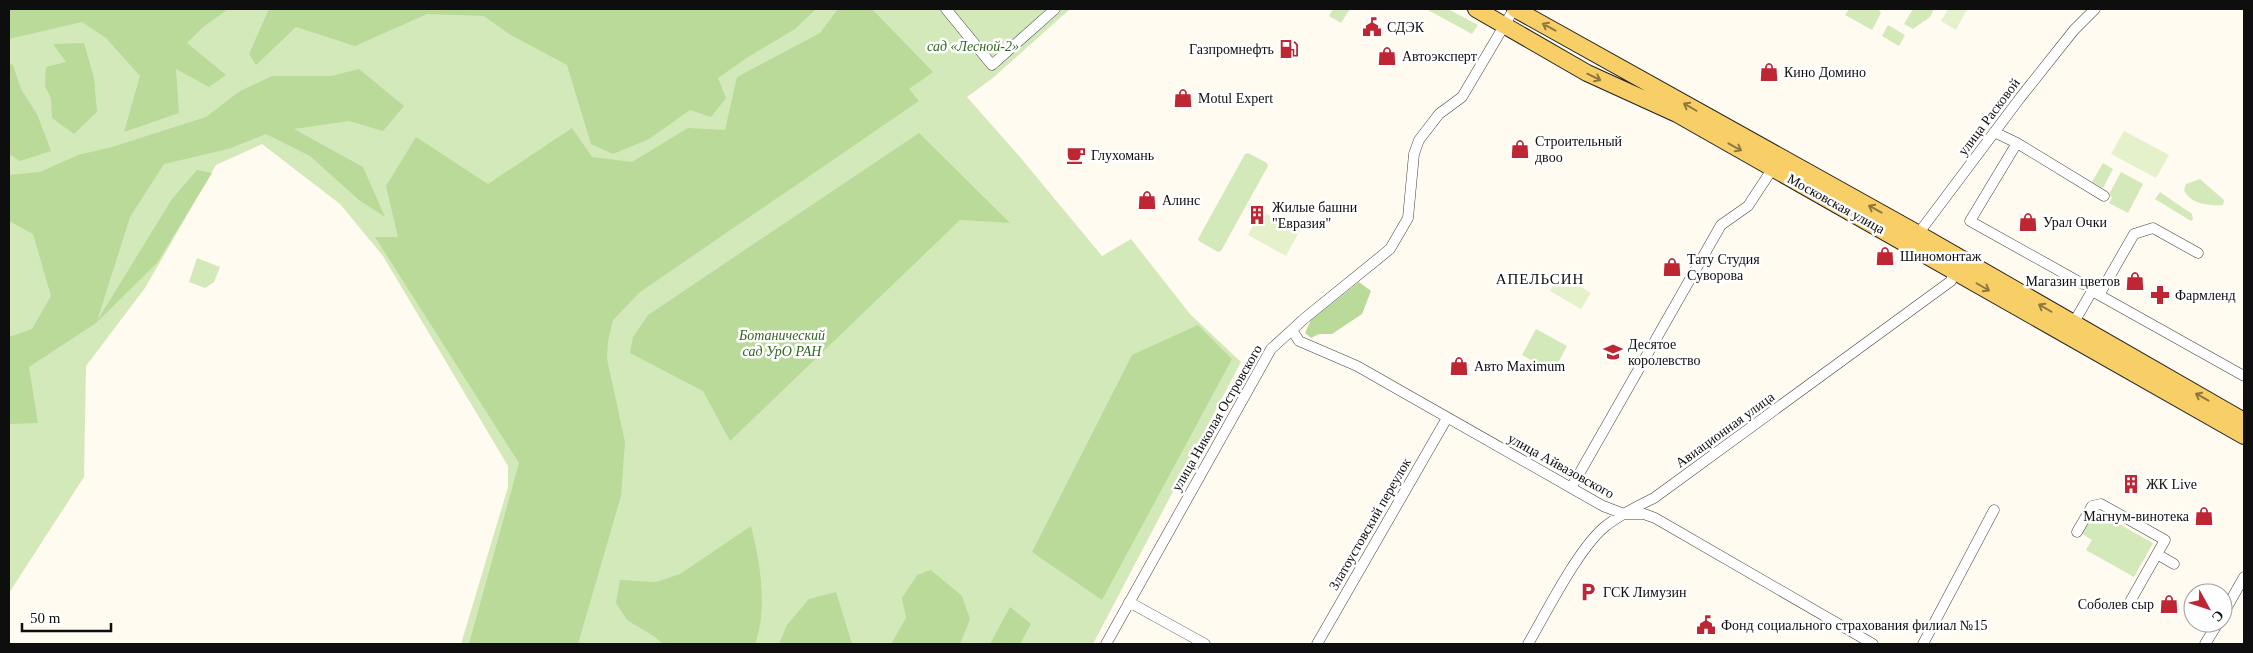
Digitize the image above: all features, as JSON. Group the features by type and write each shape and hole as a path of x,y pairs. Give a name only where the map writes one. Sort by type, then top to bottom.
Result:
{"main road":[{"name":"Московская улица","path":"1476,9 1587,73 1656,103 1773,168 1914,240"},
{"name":"Московская улица","path":"1515,9 1956,264 2244,436"},
{"name":"Московская улица","path":"1956,264 2073,324 2244,421"}],"street":[{"path":"946,9 992,65 1055,9"},
{"name":"улица Николая Островского","path":"1106,644 1271,349 1390,248 1408,218 1414,154 1419,140 1439,114 1462,97 1515,9"},
{"name":"улица Расковой","path":"1914,240 1994,132 2074,30 2095,9"},
{"path":"1994,132 2017,143 2104,196"},
{"path":"2017,143 1970,220 2083,284"},
{"path":"1571,488 1721,225 1748,206 1773,168"},
{"path":"2100,295 2111,269 2134,234 2153,228 2198,253"},
{"name":"Авиационная улица","path":"1528,644 1589,544 1607,524 1654,498 1951,281 1956,264"},
{"path":"2073,324 2092,291 2244,376"},
{"name":"улица Айвазовского","path":"1292,330 1299,341 1357,366 1603,506 1624,514 1644,514 1655,518 1870,643"},
{"name":"Златоустовский переулок","path":"1317,644 1447,418"},
{"path":"2077,532 2092,506 2102,504 2165,540 2131,600"},
{"path":"1923,644 1994,510"},
{"path":"2157,554 2174,564"},
{"path":"2233,596 2244,577"},
{"path":"1129,602 1205,644"},
{"path":"2205,644 2212,633"}],"green space":[{"name":"Ботанический сад УрО РАН","path":"9,9 1070,9 994,77 967,97 1020,157 1102,256 1131,239 1190,314 1241,362 1093,644 461,644 508,487 508,466 383,256 340,204 262,144 216,165 145,288 86,366 84,477 9,593"},
{"path":"9,9 228,9 202,28 187,43 226,75 209,87 176,69 179,113 124,132 140,76 106,38 82,22 9,39"},
{"path":"269,9 815,10 795,29 748,57 718,78 726,98 711,117 690,110 649,139 613,154 591,144 567,65 509,34 484,16 427,14 355,46 296,27 256,65 249,54"},
{"path":"838,9 872,9 933,72 909,89 919,101 640,292 613,320 608,341 607,359 625,442 621,496 578,644 469,644 519,463 375,237 398,237 386,186 416,137 488,184 572,128 592,157 632,162 688,128 725,130 737,77 820,33"},
{"path":"1333,9 1350,9 1341,23 1329,16"},
{"path":"1426,9 1448,9 1478,25 1472,34"},
{"path":"1849,9 1878,9 1881,13 1872,30 1845,15"},
{"path":"1913,9 1934,9 1930,17 1913,29 1904,24"},
{"path":"1948,9 1967,9 1956,30 1941,21"},
{"path":"1888,25 1905,35 1899,46 1882,36"},
{"path":"84,43 94,78 97,112 74,134 52,118 51,98 45,86 46,67 66,62 53,44"},
{"path":"9,64 13,65 21,89 37,114 51,151 20,161 9,154"},
{"path":"359,69 404,106 383,131 349,121 294,129 363,167 385,217 359,200 310,156 266,134 228,149 164,164 130,217 97,321 172,199 197,170 212,173 157,263 96,323 29,367 38,423 9,424 9,337 32,329 51,296 33,234 9,221 9,175 40,172 78,155 112,147 206,117 240,91 272,76 331,76"},
{"path":"2124,131 2169,155 2156,178 2111,154"},
{"path":"919,133 1010,223 960,220 730,441 703,391 630,353 633,337 648,315"},
{"path":"1248,153 1267,163 1268,166 1221,251 1218,252 1198,239 1245,154"},
{"path":"2103,163 2113,169 2103,188 2092,182"},
{"path":"2121,172 2143,184 2128,213 2109,203 2112,198 2109,194"},
{"path":"2200,179 2224,200 2223,205 2200,203 2187,195 2184,190 2186,184"},
{"path":"2160,192 2192,214 2193,219 2191,221 2155,199"},
{"path":"1261,211 1299,232 1286,256 1248,235"},
{"path":"197,258 220,267 214,282 205,288 189,282"},
{"path":"1559,274 1591,293 1581,309 1550,291"},
{"path":"1359,282 1371,291 1362,314 1332,334 1319,334 1311,338 1305,333 1311,320"},
{"path":"1198,325 1232,359 1102,600 1032,552 1132,355"},
{"path":"1536,329 1567,346 1553,372 1522,355"},
{"path":"2094,510 2153,543 2134,577 2086,550 2092,540 2081,533"},
{"path":"751,526 760,569 762,601 759,630 755,644 663,644 627,620 616,603 620,580 656,582 680,574"},
{"path":"931,570 962,596 970,619 960,644 891,644 906,618 902,598 917,575"},
{"path":"836,592 852,644 779,644 787,625 809,599"},
{"path":"1010,607 1031,624 1020,644 990,644"}],"place":[{"name":"СДЭК","path":"1372,27"},
{"name":"Газпромнефть","path":"1289,49"},
{"name":"Автоэксперт","path":"1387,56"},
{"name":"Кино Домино","path":"1769,72"},
{"name":"Motul Expert","path":"1183,98"},
{"name":"Строительный двоо","path":"1520,149"},
{"name":"Глухомань","path":"1076,155"},
{"name":"Алинс","path":"1147,200"},
{"name":"Жилые башни \"Евразия\"","path":"1257,215"},
{"name":"Урал Очки","path":"2028,222"},
{"name":"Шиномонтаж","path":"1885,256"},
{"name":"Тату Студия Суворова","path":"1672,267"},
{"name":"Магазин цветов","path":"2135,281"},
{"name":"Фармленд","path":"2160,295"},
{"name":"Десятое королевство","path":"1613,352"},
{"name":"Авто Maximum","path":"1459,366"},
{"name":"ЖК Live","path":"2131,484"},
{"name":"Магнум-винотека","path":"2204,516"},
{"name":"ГСК Лимузин","path":"1588,592"},
{"name":"Соболев сыр","path":"2169,604"},
{"name":"Фонд социального страхования филиал №15","path":"1706,625"}],"district":[{"name":"АПЕЛЬСИН","path":"1540,279"}],"park label":[{"name":"сад «Лесной-2»","path":"973,46"}]}
